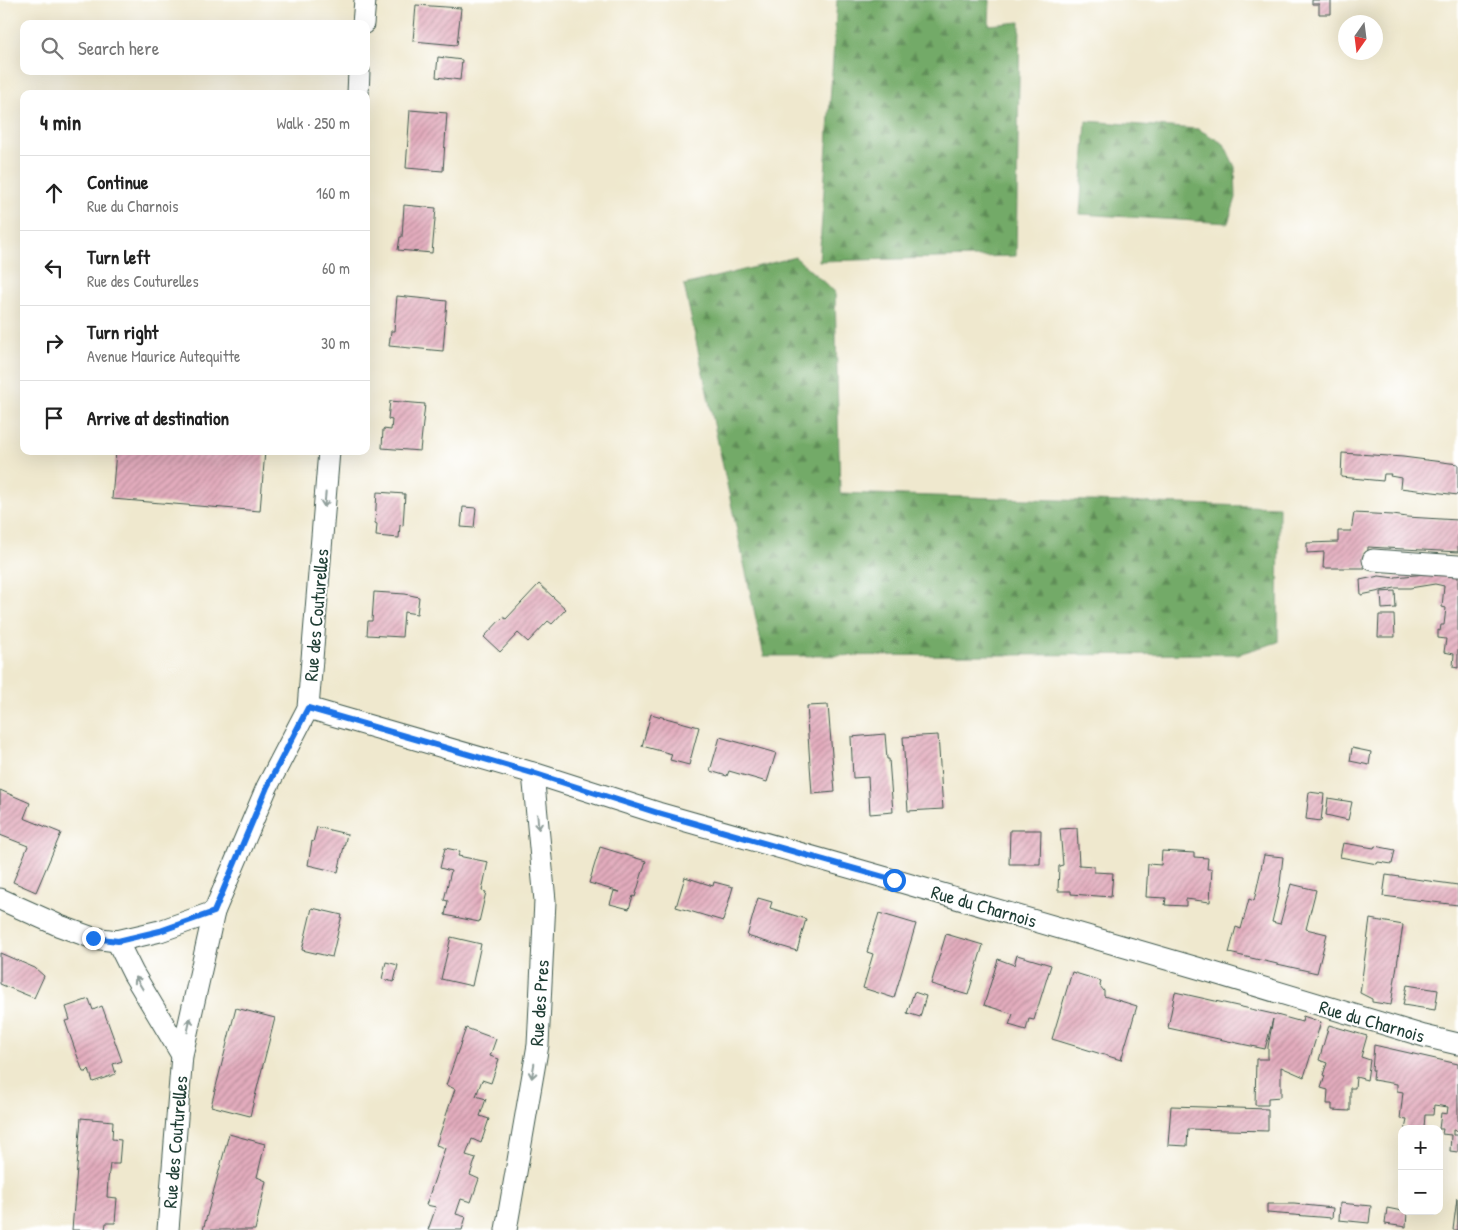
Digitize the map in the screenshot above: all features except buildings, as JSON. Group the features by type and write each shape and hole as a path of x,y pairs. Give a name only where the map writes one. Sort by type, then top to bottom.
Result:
{"street":[{"path":"363,20 365,0"},
{"path":"358,90 359,75"},
{"name":"Rue des Couturelles","path":"168,1230 182,1055 214,912 267,787 308,708 329,455"},
{"path":"1373,560 1458,566"},
{"name":"Rue du Charnois","path":"308,708 533,773 658,813 1143,952 1424,1036 1458,1044"},
{"name":"Rue des Pres","path":"506,1230 538,1045 545,901 533,773"},
{"path":"0,899 60,926 93,938 118,941 160,931 214,912"},
{"name":"Rue des Couturelles","path":"118,941 133,972 182,1055"}],"green space":[{"path":"837,0 990,0 989,25 1020,22 1016,256 819,261"},
{"path":"1086,121 1198,129 1224,144 1235,167 1236,198 1228,223 1080,214"},
{"path":"795,257 835,292 840,493 1279,507 1278,642 1238,654 764,656 684,285"}],"route":[{"path":"93,938 118,941 160,931 214,912 267,787 308,708 533,773 658,813 894,880"}]}
